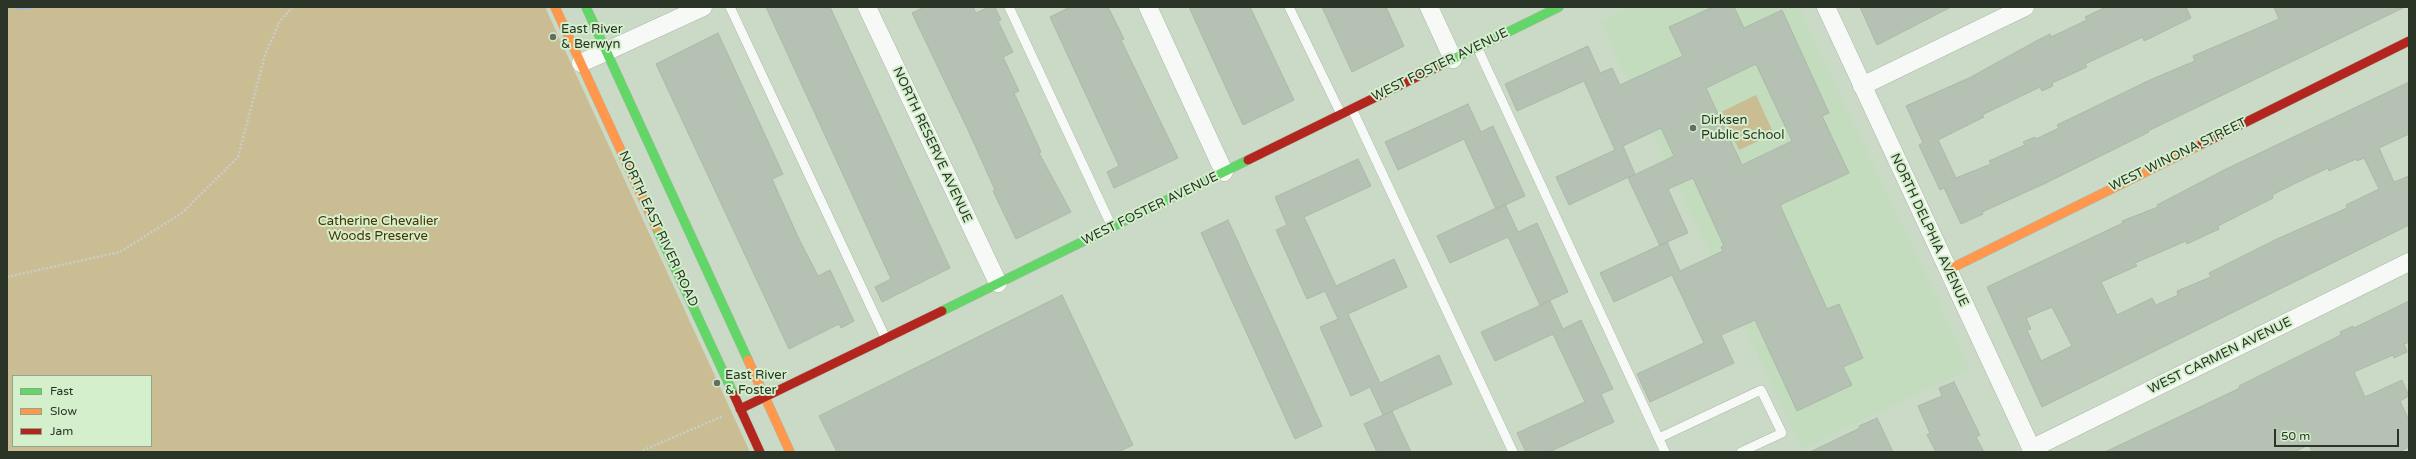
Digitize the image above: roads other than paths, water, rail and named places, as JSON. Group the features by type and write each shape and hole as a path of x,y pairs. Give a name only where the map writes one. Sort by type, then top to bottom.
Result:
{"street":[{"name":"NORTH EAST RIVER ROAD","path":"555,7 760,452"},
{"name":"NORTH EAST RIVER ROAD","path":"586,7 790,452"},
{"path":"581,63 703,7"},
{"name":"NORTH RESERVE AVENUE","path":"867,7 998,283"},
{"path":"1148,7 1224,172"},
{"path":"1428,7 1453,59"},
{"name":"WEST FOSTER AVENUE","path":"740,409 886,339 1559,7"},
{"name":"NORTH DELPHIA AVENUE","path":"1826,7 2032,451"},
{"path":"1862,86 2025,7"},
{"name":"WEST WINONA STREET","path":"1948,270 2409,42"},
{"name":"WEST CARMEN AVENUE","path":"2032,451 2409,262"}],"lane":[{"path":"730,7 886,339"},
{"path":"1008,7 1112,228"},
{"path":"1289,7 1341,114"},
{"path":"1477,47 1665,452"},
{"path":"1352,109 1514,452"},
{"path":"1659,438 1761,390 1782,433 1741,452"}],"waterway":[{"path":"16,7 29,7"}],"place":[{"name":"East River & Berwyn","path":"553,37"},
{"name":"Dirksen Public School","path":"1693,128"},
{"name":"East River & Foster","path":"717,383"}],"park label":[{"name":"Catherine Chevalier Woods Preserve","path":"378,230"}]}
